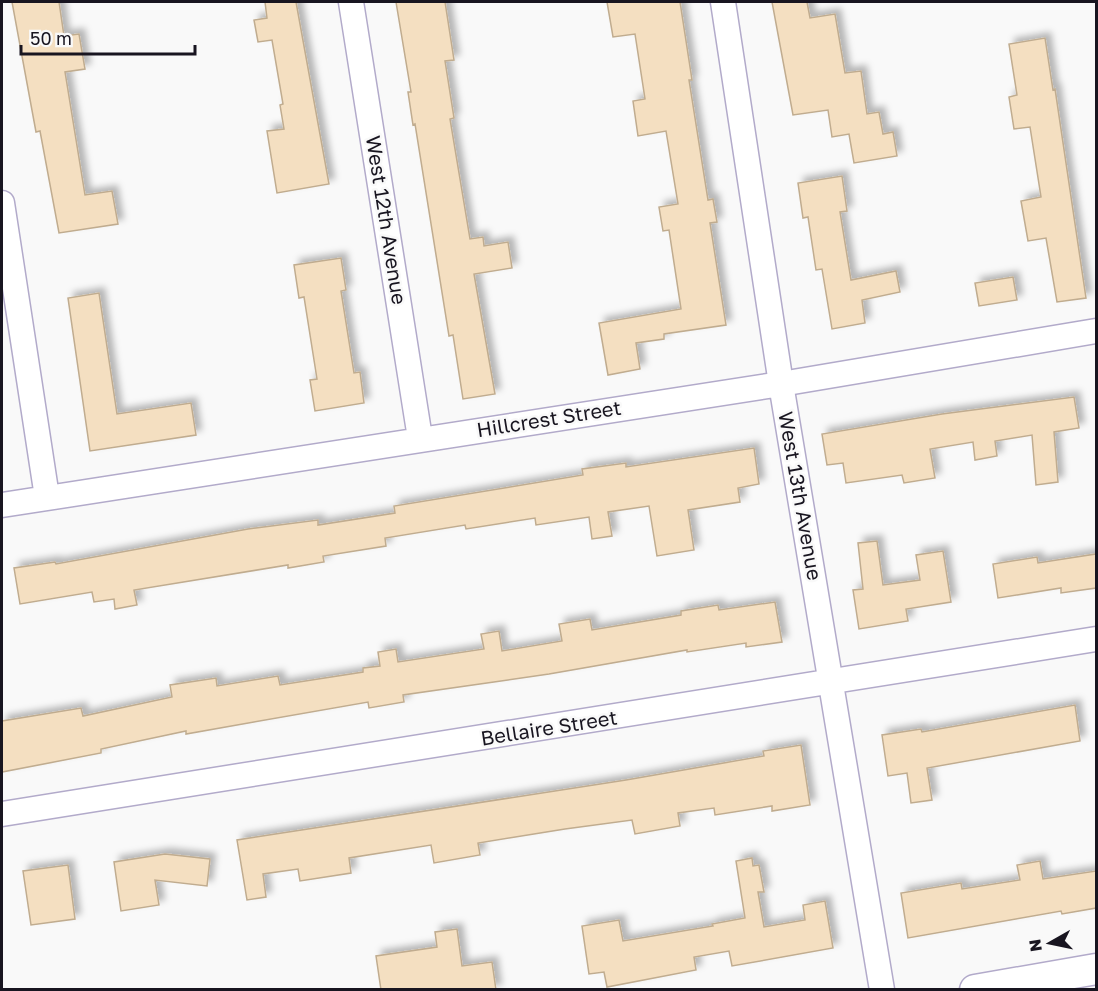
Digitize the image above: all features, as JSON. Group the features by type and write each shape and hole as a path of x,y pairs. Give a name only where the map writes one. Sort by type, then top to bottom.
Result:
{"street":[{"name":"West 12th Avenue","path":"351,2 420,438"},
{"name":"West 13th Avenue","path":"723,2 781,384 882,990"},
{"path":"2,203 47,497"},
{"name":"Hillcrest Street","path":"2,505 420,438 781,384 1096,331"},
{"name":"Bellaire Street","path":"2,814 1096,639"},
{"path":"975,990 1096,969"}],"building":[{"path":"12,2 59,2 64,36 79,34 85,69 65,72 85,195 112,191 118,224 59,233 40,131 36,132"},
{"path":"265,2 296,2 329,184 277,193 267,131 284,129 280,105 283,104 272,40 258,42 254,20 267,18"},
{"path":"396,2 445,2 454,60 445,61 454,118 450,119 470,239 483,237 484,246 508,242 512,268 474,274 495,394 463,399 453,335 449,336 415,124 413,125 408,92 411,92"},
{"path":"607,2 680,2 692,80 689,80 708,200 713,199 717,222 710,223 726,325 664,334 664,339 636,343 640,369 608,375 599,323 681,309 669,230 663,231 659,207 678,204 666,131 638,136 633,101 645,99 635,34 613,37"},
{"path":"772,2 807,2 810,18 835,14 845,73 861,71 867,114 879,112 883,134 893,132 897,156 854,163 849,134 832,137 828,110 793,115"},
{"path":"1045,38 1053,90 1055,89 1086,298 1057,302 1046,238 1028,241 1021,201 1041,197 1030,127 1014,129 1009,97 1017,95 1009,44"},
{"path":"842,176 847,211 840,212 851,280 896,271 900,292 862,300 865,323 832,329 822,269 816,270 808,217 803,218 798,183"},
{"path":"341,258 346,290 341,291 354,373 360,372 364,403 315,411 310,380 317,379 304,297 299,298 294,265"},
{"path":"1013,277 1017,300 979,306 975,283"},
{"path":"99,293 117,414 191,403 196,435 90,451 68,298"},
{"path":"1074,397 1079,428 1054,432 1058,482 1036,485 1032,435 995,441 997,456 975,460 973,442 930,449 935,478 904,483 902,475 846,483 843,463 827,465 822,434 942,414"},
{"path":"754,448 759,484 738,488 740,502 688,510 694,550 657,556 649,506 608,512 612,536 592,539 589,517 536,525 535,518 466,529 465,525 385,538 386,546 323,556 324,562 288,568 288,565 134,590 137,605 115,609 114,599 94,602 92,592 20,604 14,568 55,562 56,564 248,529 318,520 318,525 395,513 394,506 583,475 582,469 626,463 626,467"},
{"path":"877,541 883,585 920,580 916,555 943,551 951,602 906,609 908,621 859,629 853,590 863,589 858,543"},
{"path":"1096,554 1096,588 1061,593 1061,588 998,598 993,564 1037,557 1038,563"},
{"path":"775,602 782,642 746,647 746,643 687,652 687,650 549,674 403,695 404,702 369,708 368,702 186,734 186,731 101,749 101,753 2,772 2,721 81,708 83,716 172,697 170,685 216,678 217,686 278,676 280,685 363,672 363,668 380,666 378,652 396,649 398,662 484,649 481,634 499,631 502,651 562,641 559,624 590,619 592,630 681,615 681,611 718,605 719,610"},
{"path":"1075,705 1080,741 927,768 932,800 911,803 907,773 888,776 882,735 921,729 922,732"},
{"path":"801,745 810,805 772,811 772,806 715,815 714,808 678,813 680,826 635,834 632,820 565,829 478,843 480,855 434,863 431,845 349,858 351,873 300,881 298,869 263,874 266,897 247,900 237,840 626,780 764,756 763,751"},
{"path":"165,854 210,859 207,886 155,880 159,905 121,911 114,862"},
{"path":"752,858 753,866 759,865 764,892 758,892 764,927 805,920 803,905 825,901 833,948 732,966 729,951 694,957 696,970 607,987 604,972 589,974 582,926 619,920 623,941 713,926 712,924 745,918 736,861"},
{"path":"1040,861 1043,879 1096,871 1096,908 1062,914 1061,911 908,938 901,893 961,883 962,889 1020,880 1017,865"},
{"path":"68,865 75,919 31,925 23,871"},
{"path":"457,929 462,966 492,962 496,990 381,990 376,956 437,947 435,932"}]}
